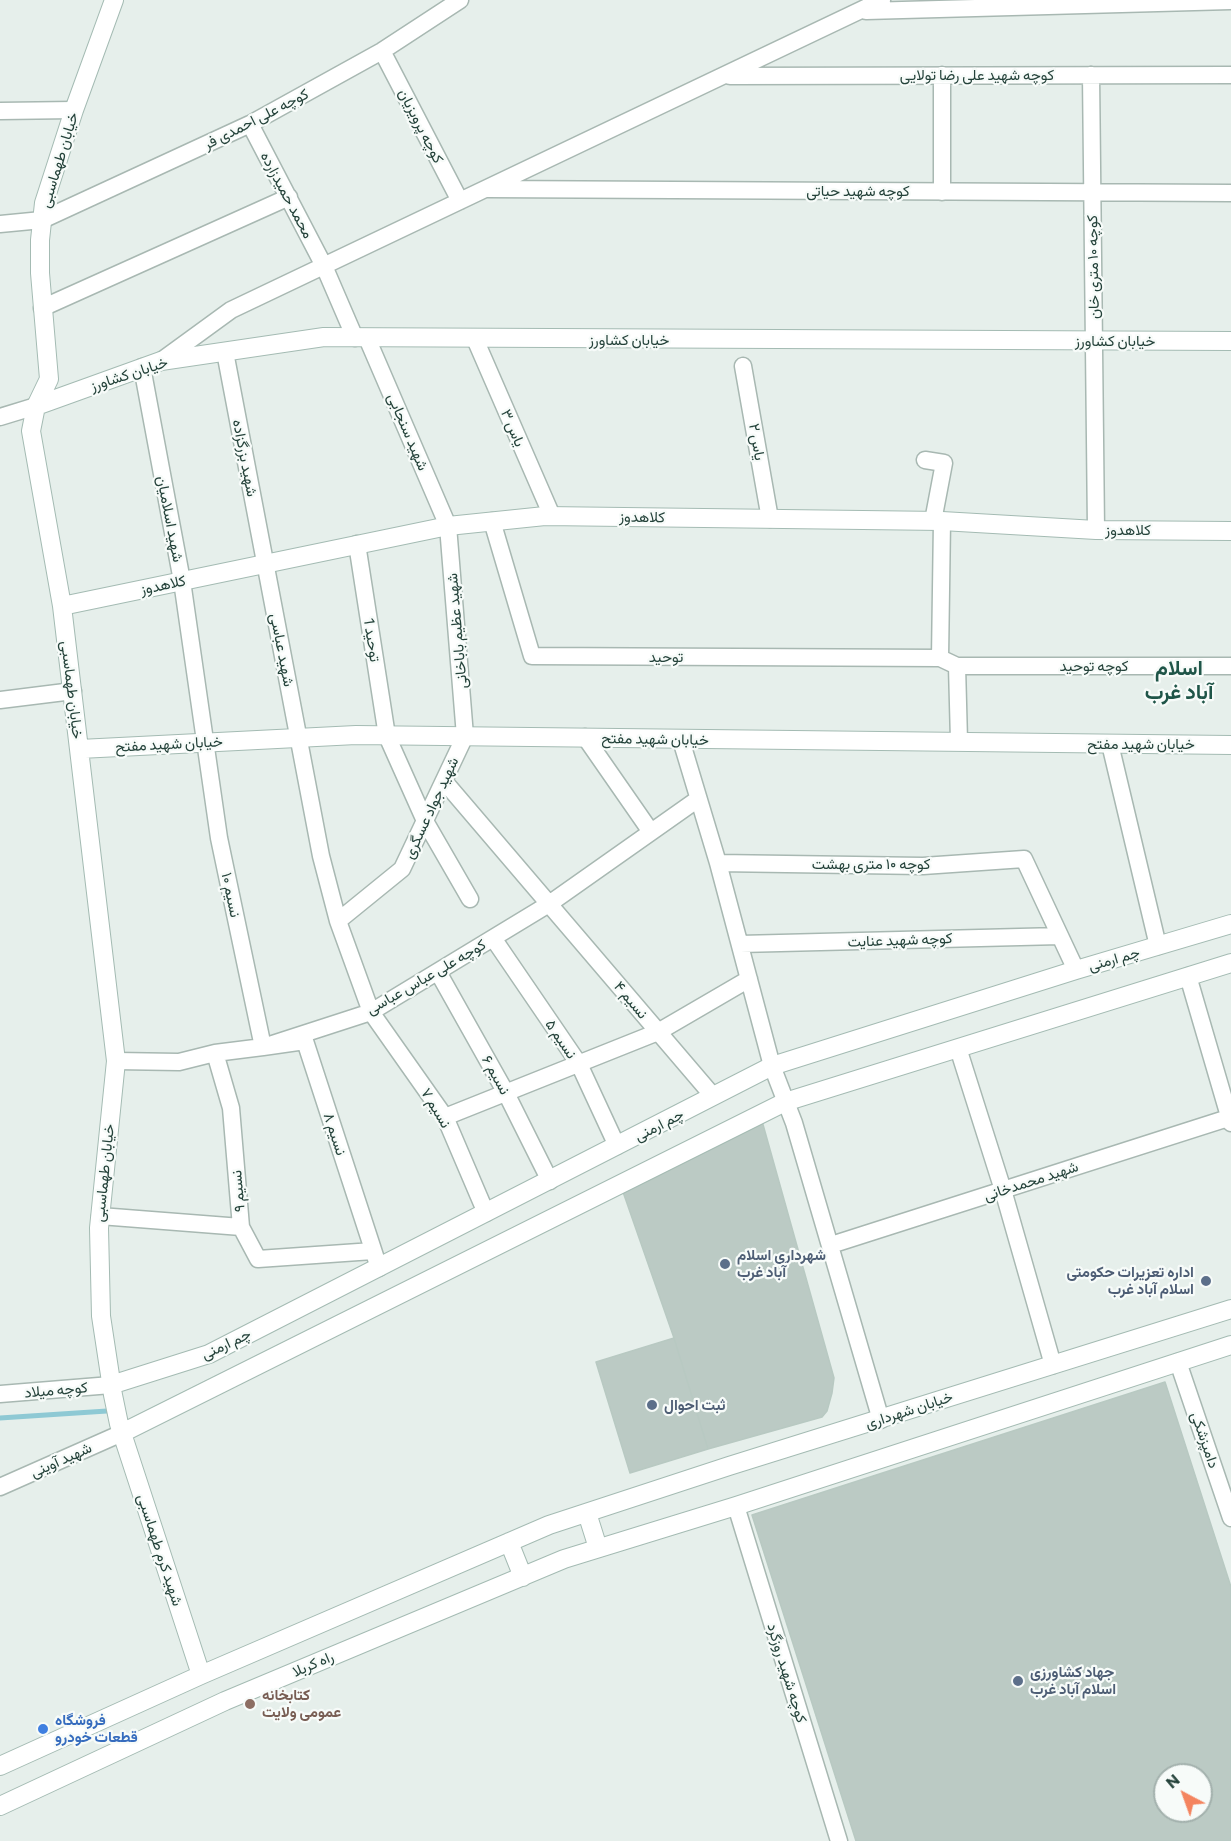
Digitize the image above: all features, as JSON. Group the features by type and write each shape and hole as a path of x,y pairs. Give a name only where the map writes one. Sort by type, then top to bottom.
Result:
{"street":[{"name":"خیابان طهماسبی","path":"114,0 74,110 44,203 40,273 49,379 36,406 31,431 62,606 116,1061 100,1216 101,1316 112,1390 121,1429"},
{"name":"کوچه علی احمدی فر","path":"0,224 42,220 250,124 382,51 460,0"},
{"path":"161,362 231,310 882,0"},
{"path":"859,11 1231,1"},
{"name":"کوچه پرویزیان","path":"382,51 460,201"},
{"path":"942,75 942,192"},
{"name":"کوچه ۱۰ متری خان","path":"1091,75 1096,530"},
{"name":"کوچه شهید علی رضا تولایی","path":"723,76 1231,75"},
{"path":"0,111 74,110"},
{"name":"محمد حمیدزارده","path":"250,124 361,338"},
{"name":"کوچه شهید حیاتی","path":"484,189 1231,194"},
{"path":"42,308 289,198"},
{"name":"خیابان کشاورز","path":"36,406 161,362 324,337 1231,341"},
{"name":"شهید سنجابی","path":"361,338 448,526"},
{"name":"یاس ۳","path":"475,339 552,516"},
{"name":"شهید بزرگزاده","path":"225,352 265,563"},
{"name":"یاس ۲","path":"743,366 771,519"},
{"name":"شهید اسلامیان","path":"142,367 182,581 206,742"},
{"path":"0,417 36,406"},
{"path":"925,460 944,463 938,521 940,658 957,666 959,741"},
{"name":"کلاهدوز","path":"62,606 448,526 552,516 938,521 1096,530 1231,531"},
{"name":"توحید","path":"492,520 532,656 940,658"},
{"name":"شهید عظیم باباخانی","path":"448,526 465,736"},
{"name":"توحید 1","path":"357,544 387,736 425,821 470,899"},
{"name":"شهید عباسی","path":"265,563 321,856 338,921"},
{"name":"کوچه توحید","path":"957,666 1231,666"},
{"path":"0,699 73,691"},
{"name":"خیابان شهید مفتح","path":"80,749 387,736 1231,745"},
{"name":"شهید جواد عسگری","path":"338,921 402,869 465,736"},
{"path":"585,737 651,832"},
{"path":"681,740 718,863 772,1066 794,1123 881,1420"},
{"name":"نسیم ۱۰","path":"206,742 219,838 263,1047"},
{"path":"1110,744 1158,946"},
{"name":"نسیم ۴","path":"444,781 713,1096"},
{"name":"کوچه علی عباس عباسی","path":"116,1061 179,1062 215,1053 263,1047 371,1012 549,904 698,799"},
{"name":"کوچه ۱۰ متری بهشت","path":"718,863 923,866 1024,859 1060,936"},
{"name":"نسیم ۷","path":"338,921 371,1012 445,1118 486,1213"},
{"name":"چم ارمنی","path":"112,1390 209,1354 376,1260 486,1213 772,1066 1076,970 1231,924"},
{"path":"1060,936 1076,970"},
{"name":"کوچه شهید عنایت","path":"740,944 1060,936"},
{"name":"نسیم ۵","path":"493,938 579,1064 617,1146"},
{"path":"121,1429 785,1102 1231,963"},
{"name":"نسیم ۶","path":"438,972 506,1093 550,1181"},
{"path":"1188,976 1230,1119"},
{"path":"445,1118 658,1032 749,979"},
{"name":"نسیم ۸","path":"263,1047 305,1041 376,1260"},
{"path":"958,1048 1003,1190 1053,1365"},
{"name":"نسیم ۹","path":"100,1216 241,1227 231,1108 215,1053"},
{"name":"شهید محمدخانی","path":"831,1245 1230,1119"},
{"path":"241,1227 258,1259 376,1260"},
{"name":"خیابان شهرداری","path":"587,1513 1231,1309"},
{"path":"0,1766 549,1525 587,1513 598,1548 736,1506 1231,1345"},
{"name":"دامپزشکی","path":"1178,1362 1231,1518"},
{"name":"کوچه میلاد","path":"0,1394 112,1390"},
{"name":"شهید آوینی","path":"0,1487 121,1429"},
{"name":"شهید کرم طهماسبی","path":"121,1429 201,1676"},
{"name":"کوچه شهید روزگرد","path":"736,1506 839,1841"},
{"path":"509,1542 523,1577"},
{"name":"راه کربلا","path":"0,1806 225,1701 598,1548"}],"building":[{"name":"شهرداری اسلام آباد غرب","path":"762,1121 834,1378 832,1393 827,1411 822,1417 708,1449 674,1338 622,1189"},
{"name":"ثبت احوال","path":"674,1338 708,1449 630,1473 596,1362"},
{"name":"جهاد کشاورزی اسلام آباد غرب","path":"1165,1382 1231,1587 1231,1841 856,1841 752,1515"}],"waterway":[{"path":"0,1418 107,1411"}],"place":[{"name":"شهرداری اسلام آباد غرب","path":"725,1264"},
{"name":"اداره تعزیرات حکومتی اسلام آباد غرب","path":"1206,1281"},
{"name":"ثبت احوال","path":"652,1405"},
{"name":"جهاد کشاورزی اسلام آباد غرب","path":"1018,1681"},
{"name":"کتابخانه عمومی ولایت","path":"250,1704"},
{"name":"فروشگاه قطعات خودرو","path":"43,1729"}],"district":[{"name":"اسلام آباد غرب","path":"1179,680"}]}
